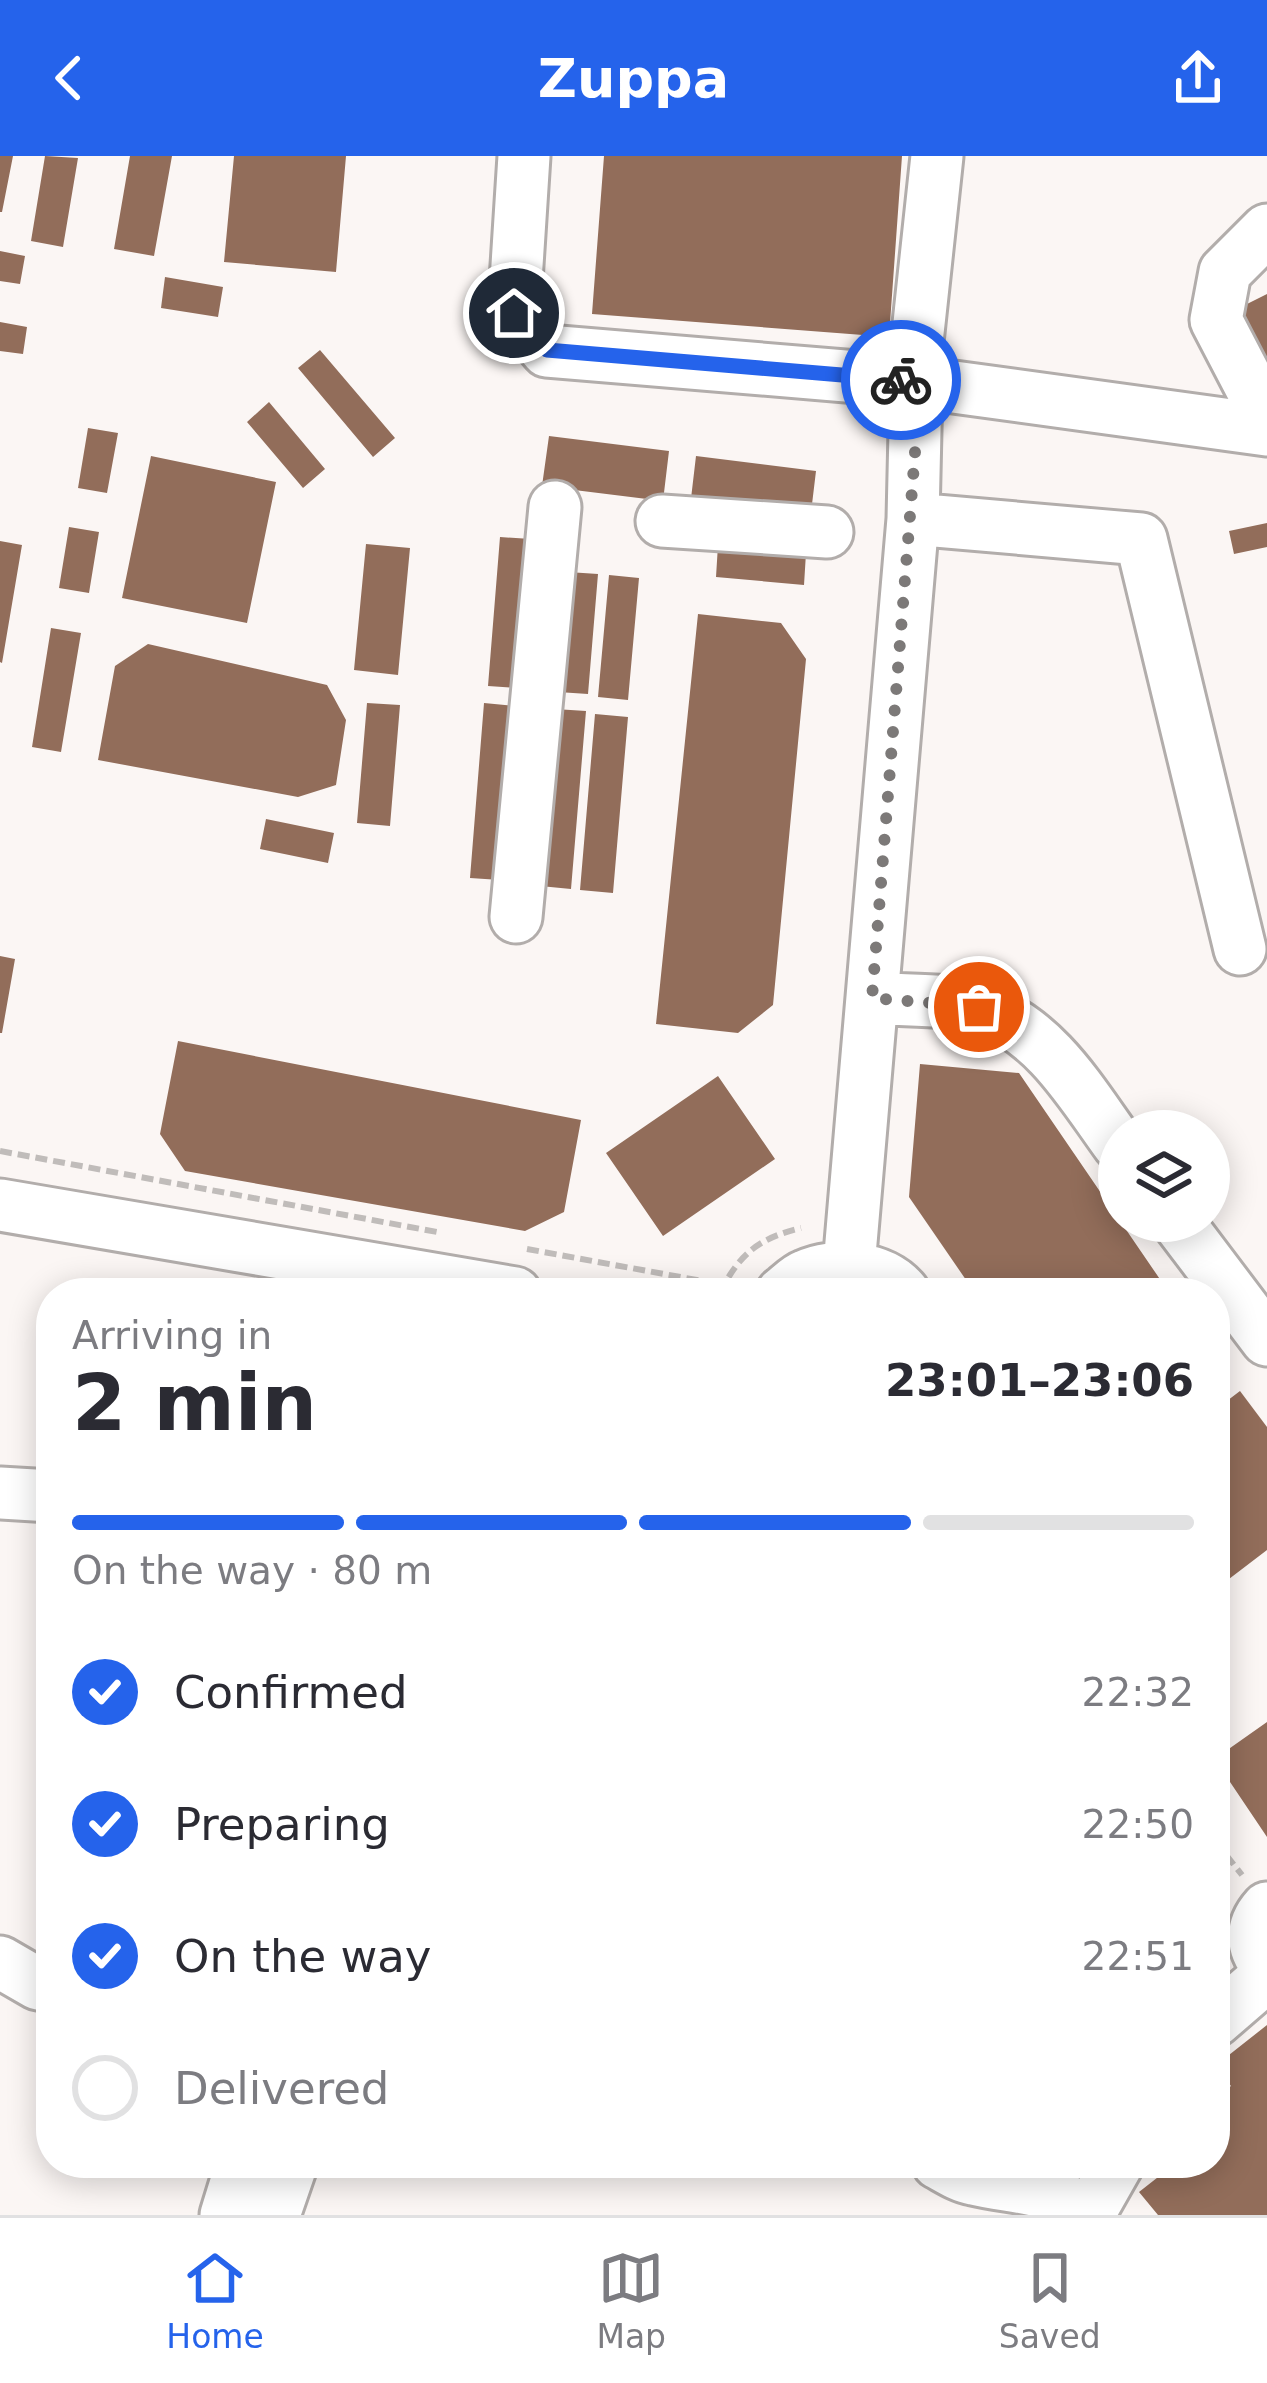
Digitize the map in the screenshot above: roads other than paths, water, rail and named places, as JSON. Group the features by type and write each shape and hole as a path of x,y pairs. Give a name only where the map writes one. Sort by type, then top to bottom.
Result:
{"street":[{"path":"524,156 514,313 547,350 917,382 1267,430"},
{"path":"849,1266 913,519 917,342 937,156"},
{"path":"1267,230 1225,272 1216,320 1267,418"},
{"path":"516,917 555,507"},
{"path":"913,519 1141,539 1240,949"},
{"path":"662,521 827,532"},
{"path":"872,998 979,1007 1010,1022 1046,1048 1098,1116"},
{"path":"0,1205 515,1270"},
{"path":"1192,1242 1216,1278"},
{"path":"802,1278 849,1266 882,1278"},
{"path":"1230,1298 1249,1325"},
{"path":"0,1493 36,1495"},
{"path":"1267,1908 1255,1928 1254,1941 1267,1966"},
{"path":"0,1962 36,1983"},
{"path":"1230,2008 1267,1976"},
{"path":"226,2215 237,2178"},
{"path":"274,2215 287,2178"},
{"path":"967,2178 1021,2185 1072,2200 1089,2215 1110,2178"}]}
